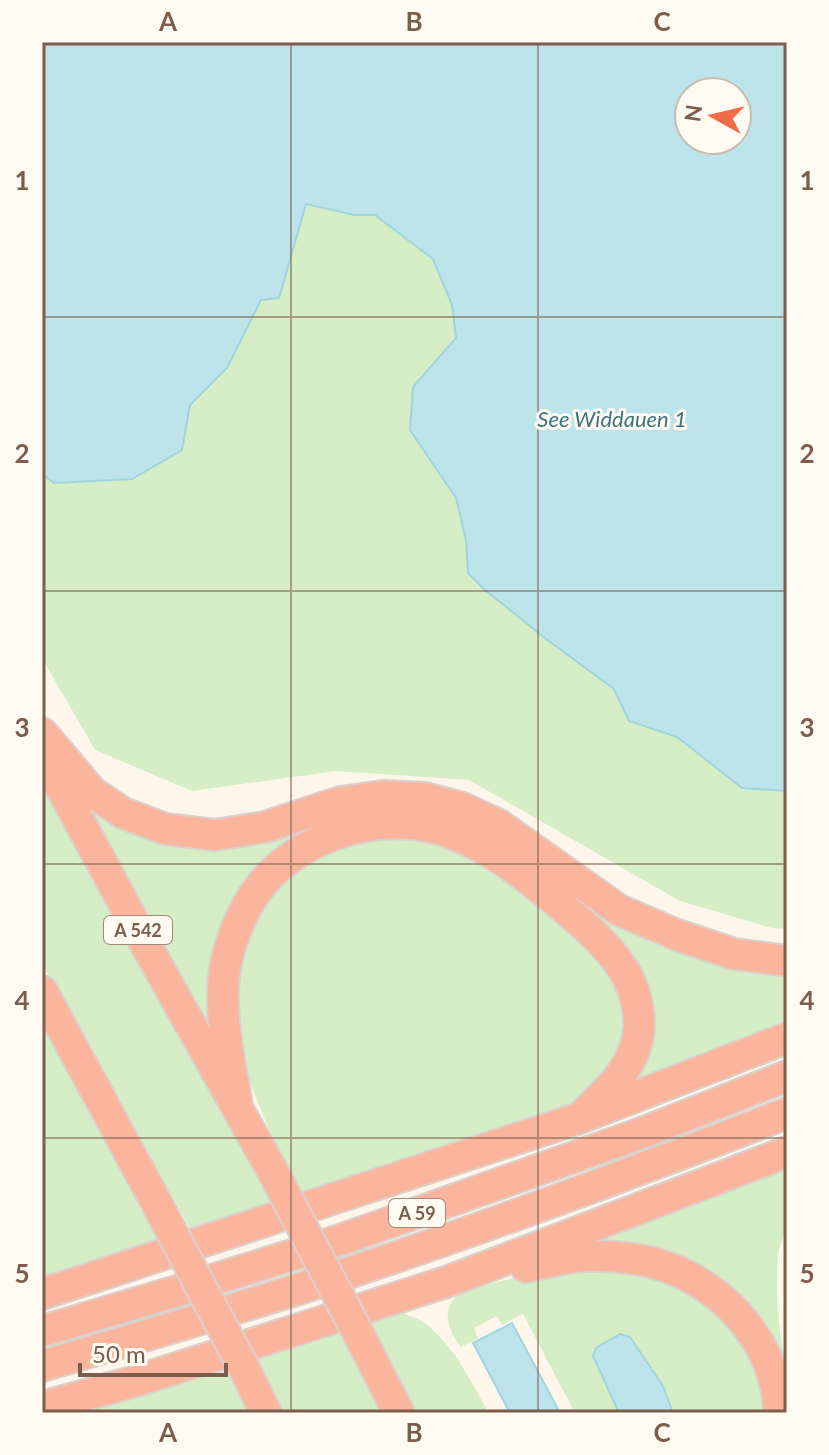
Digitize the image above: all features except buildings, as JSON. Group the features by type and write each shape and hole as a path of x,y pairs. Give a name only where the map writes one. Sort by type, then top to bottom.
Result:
{"highway":[{"path":"42,733 92,792 123,813 165,829 215,835 265,827 341,802 383,796 425,798 462,808 499,825 619,910 677,935 734,954 787,961"},
{"name":"A 542","path":"42,753 272,1170 399,1413"},
{"path":"237,1106 224,1020 225,969 235,933 250,902 267,878 282,864 325,837 379,824 407,824 452,834 480,846 506,863 602,941 626,971 638,1007 640,1026 636,1044 618,1080 580,1118"},
{"path":"42,991 266,1413"},
{"path":"42,1294 580,1118 787,1038"},
{"name":"A 59","path":"42,1331 340,1240 639,1134 787,1076"},
{"name":"A 59","path":"42,1366 361,1268 634,1173 787,1113"},
{"path":"42,1407 136,1381 449,1281 787,1152"},
{"path":"449,1281 587,1255 629,1258 675,1270 709,1288 743,1318 759,1343 772,1374 779,1413"}],"green space":[{"path":"306,203 354,215 375,215 434,260 452,305 456,338 410,430 456,498 466,540 468,573 546,639 614,689 629,721 677,737 742,787 787,791 787,929 772,928 680,901 469,780 336,771 192,791 95,750 42,658 42,474 54,483 181,450 190,405 227,368 261,300 279,298"},
{"path":"42,776 274,1205 191,1230 42,963"},
{"path":"78,792 140,830 180,841 241,839 368,806 411,805 454,814 512,844 566,884 637,927 713,958 787,972 787,1026 626,1088 644,1048 650,1010 640,974 623,948 581,905 508,850 446,822 412,814 387,813 351,817 310,833 275,857 245,890 223,926 214,958 213,997 220,1048 216,1050 76,794"},
{"path":"414,832 501,870 619,975 629,1044 586,1095 569,1105 303,1198 267,1125 245,1070 231,992 248,921 303,856 340,840"},
{"path":"42,1014 166,1243 42,1280"},
{"path":"787,1169 787,1227 778,1252 777,1289 787,1376 756,1319 592,1244"},
{"path":"647,1269 717,1308 753,1356 769,1413 673,1413 663,1386 593,1356 619,1413 575,1413 523,1314 502,1325 497,1316 474,1328 478,1338 461,1347 448,1320 449,1307 459,1294 500,1281 552,1271"},
{"path":"398,1311 424,1323 446,1344 489,1413 414,1413 368,1323"},
{"path":"346,1332 385,1413 279,1413 253,1361"},
{"path":"225,1367 249,1413 68,1413"}],"water":[{"name":"See Widdauen 1","path":"42,42 787,42 787,791 742,788 677,737 629,721 614,689 546,639 468,573 466,540 456,498 410,430 413,387 456,338 452,305 433,259 375,215 354,215 306,204 279,298 261,300 227,368 190,405 182,450 132,479 54,483 42,474"},
{"path":"512,1323 558,1409 549,1413 510,1413 473,1343"},
{"path":"620,1334 630,1337 663,1386 673,1413 619,1413 593,1356 596,1348"}]}
